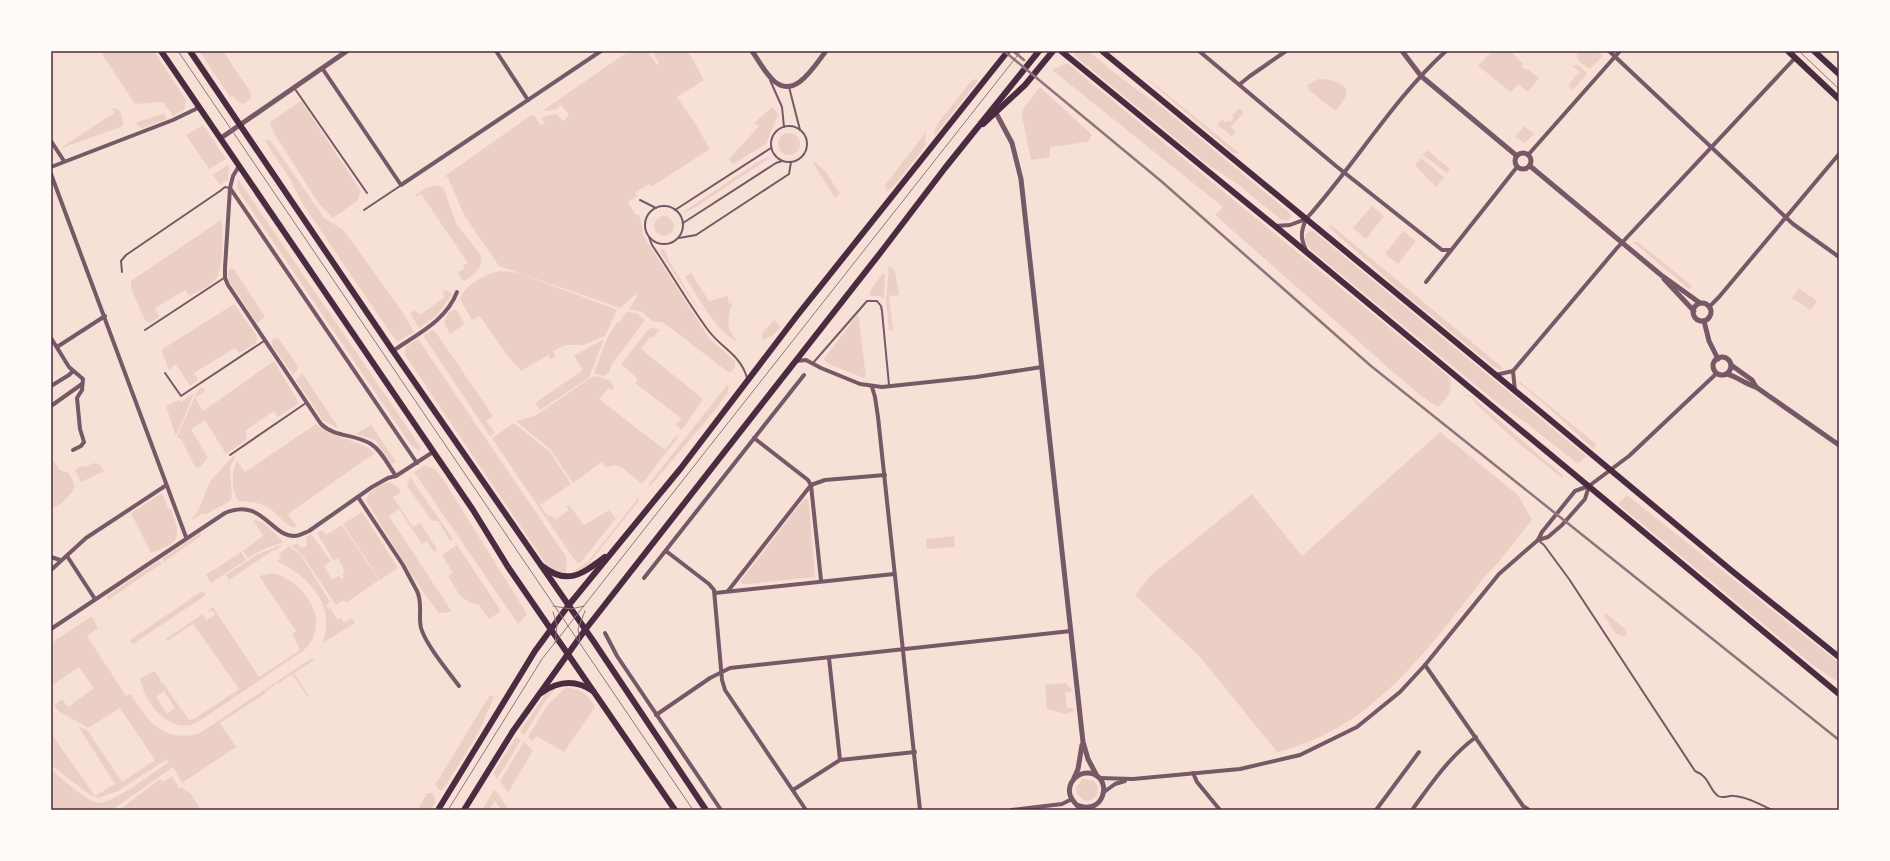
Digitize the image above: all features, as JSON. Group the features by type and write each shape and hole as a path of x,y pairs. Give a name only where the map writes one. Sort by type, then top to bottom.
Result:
{"main road":[{"path":"161,51 473,510 508,567 675,810"},
{"path":"190,51 393,351 536,560 586,630 706,810"},
{"path":"438,810 535,651 568,606 685,462 865,229 1008,51"},
{"path":"464,810 513,731 568,653 975,130 1039,51"},
{"path":"975,130 996,113 1025,84 1053,51"},
{"path":"1061,51 1307,252 1839,694"},
{"path":"1102,51 1732,571 1839,657"},
{"path":"1788,51 1839,99"},
{"path":"1814,51 1839,74"},
{"path":"536,560 553,574 570,577 585,572 613,552"},
{"path":"537,697 551,687 566,682 575,683 586,687 597,695"}],"street":[{"path":"220,138 347,51"},
{"path":"496,51 528,100"},
{"path":"322,68 401,185 601,51"},
{"path":"752,51 776,83 789,87 802,80 826,51"},
{"path":"1199,51 1442,250 1451,250"},
{"path":"1240,84 1286,51"},
{"path":"1402,51 1421,76 1518,156"},
{"path":"1307,252 1301,240 1302,227 1306,219 1421,76 1446,51"},
{"path":"1609,51 1786,218 1839,256"},
{"path":"1528,155 1620,51"},
{"path":"1495,375 1513,371 1623,242 1711,146 1795,58"},
{"path":"51,167 173,120 200,107"},
{"path":"996,113 1012,143 1021,179 1083,742 1088,759 1104,787 1104,792 1098,810"},
{"path":"51,141 64,161"},
{"path":"1517,167 1515,161 1522,153 1528,155 1531,161 1530,166"},
{"path":"1709,307 1719,298 1839,154"},
{"path":"239,166 233,176 230,188 225,278 235,296 325,428 330,431 366,441 379,450 396,476"},
{"path":"1530,166 1661,275 1700,303 1706,304 1711,310 1710,316 1704,321"},
{"path":"1517,167 1524,169 1530,166"},
{"path":"1426,282 1517,167"},
{"path":"51,174 186,537"},
{"path":"230,188 417,463"},
{"path":"1275,226 1290,225 1306,219"},
{"path":"1661,275 1694,311 1697,319 1704,321"},
{"path":"393,351 441,317 451,305 457,292"},
{"path":"1694,311 1696,306 1700,303"},
{"path":"56,347 105,316"},
{"path":"1704,321 1709,341 1718,359"},
{"path":"51,338 73,371 81,377 83,381 77,398 80,429 84,442 81,446 73,450"},
{"path":"1717,373 1714,365 1718,359 1726,358 1731,364 1752,380 1756,387"},
{"path":"796,361 806,360 860,384 889,387 976,377 1042,367"},
{"path":"1727,374 1730,370 1731,364"},
{"path":"51,386 73,371"},
{"path":"1513,371 1515,391"},
{"path":"1717,373 1734,376 1748,385 1756,387 1839,445"},
{"path":"1074,778 1083,773 1088,773 1098,777 1133,779 1240,769 1300,755 1357,727 1400,692 1425,665 1495,580 1538,540 1542,532 1575,491 1589,486 1611,470 1635,450 1717,373"},
{"path":"644,578 804,375"},
{"path":"51,406 82,384"},
{"path":"872,386 878,417 885,475 894,574 904,650 920,810"},
{"path":"754,438 808,480 811,485 822,580"},
{"path":"51,629 186,537 225,513 240,509 258,514 288,535 299,536 309,531 388,478 396,476 433,452"},
{"path":"728,591 811,485 825,480 885,475"},
{"path":"51,570 60,560 67,556 86,538 166,486"},
{"path":"1538,540 1548,537 1562,526 1585,499 1589,486"},
{"path":"358,497 403,565 418,591 422,631 459,686"},
{"path":"666,551 709,584 715,593 725,690 806,810"},
{"path":"67,556 95,599"},
{"path":"51,557 60,560"},
{"path":"715,593 822,580 894,574"},
{"path":"656,715 722,671 742,666 829,658 1071,631"},
{"path":"605,633 617,656 721,810"},
{"path":"829,658 840,760"},
{"path":"1425,665 1524,806 1529,810"},
{"path":"1412,810 1450,759 1459,749 1476,736"},
{"path":"1080,810 1072,799 1069,790 1078,769 1083,742"},
{"path":"793,790 840,760 915,752"},
{"path":"1376,810 1419,752"},
{"path":"1193,773 1197,782 1220,810"},
{"path":"1104,792 1115,784 1133,779"},
{"path":"1010,810 1062,804 1072,799"},
{"path":"1077,805 1087,808 1097,804 1100,801"}],"lane":[{"path":"765,70 782,107 784,127"},
{"path":"683,222 742,183 776,163 782,161 791,162 801,157 806,149 806,141 800,130 789,87"},
{"path":"294,88 367,194"},
{"path":"782,161 775,156 771,148 772,137 775,132 784,127 795,127 800,130"},
{"path":"675,210 771,148"},
{"path":"649,237 656,243 664,245 679,238 696,235 789,174 791,170 791,162"},
{"path":"364,210 401,185"},
{"path":"122,272 121,261 126,255 225,187 230,188"},
{"path":"640,200 656,208"},
{"path":"679,238 682,232 683,222 675,210 663,206 651,211 646,220 646,230 652,245 703,323 717,340 739,360 748,380"},
{"path":"145,330 225,278"},
{"path":"813,363 867,301 877,301 881,306 889,387"},
{"path":"165,373 181,396 265,340"},
{"path":"230,455 307,402"},
{"path":"1538,540 1544,545 1569,579 1695,771 1703,775 1718,795 1722,797 1733,795 1741,797 1772,810"}],"shaded area":[{"path":"100,51 154,51 186,100 184,110 173,116 163,102 135,104"},
{"path":"199,51 223,51 251,93 251,99 243,104 237,101 234,96 230,97"},
{"path":"629,51 648,51 657,65 659,63 652,51 688,51 704,80 677,97 695,123 710,149 651,187 649,184 635,193 637,196 628,202 636,215 639,215 643,235 709,338 735,361 735,367 731,372 728,372 664,323 653,321 642,312 629,309 637,297 636,294 620,308 499,266 464,215 448,178 445,176 531,115 534,115 541,126 545,123 541,119 545,116 557,114 563,121 569,115 561,105 555,110 542,111"},
{"path":"1077,51 1088,51 1121,78 1163,108 1291,214 1292,217 1286,221 1280,219 1240,186 1203,161 1074,55"},
{"path":"1511,51 1523,64 1521,66 1528,69 1539,78 1528,92 1518,84 1511,92 1478,66 1491,52"},
{"path":"1577,51 1597,51 1603,56 1590,69 1578,60"},
{"path":"1067,63 1448,376 1451,389 1438,407 1420,395 1380,361 1378,357 1376,357 1215,215 1223,207 1052,70"},
{"path":"1573,66 1580,66 1587,74 1573,90 1568,86 1577,74 1580,73"},
{"path":"1147,78 1239,153 1233,153"},
{"path":"976,79 978,81 934,136 935,129 939,122 972,80"},
{"path":"1318,79 1336,82 1341,84 1346,90 1346,95 1343,101 1335,111 1309,90 1307,85"},
{"path":"1040,87 1092,135 1088,142 1050,147 1050,157 1031,160 1022,116 1023,109"},
{"path":"301,101 361,191 357,201 333,218 319,204 274,133 270,122"},
{"path":"772,107 780,116 777,117 766,144 733,164 729,159 759,126 754,123"},
{"path":"112,108 118,109 122,116 123,126 62,148 114,113"},
{"path":"1239,109 1242,110 1243,114 1231,128 1236,131 1232,136 1217,125 1222,119 1226,123 1228,120 1231,122 1234,117 1232,115"},
{"path":"164,113 167,119 142,128 135,123"},
{"path":"203,125 226,159 209,169 186,135"},
{"path":"1524,126 1534,134 1524,143 1515,137"},
{"path":"926,132 925,145 921,152 892,188 887,191 885,185"},
{"path":"789,133 793,134 799,140 799,148 793,154 789,155 785,154 779,148 778,144 779,140 785,134"},
{"path":"265,141 271,141 324,218 343,230 403,313 414,332 398,341 392,335 302,203 290,179"},
{"path":"1427,150 1450,169 1447,173 1423,155"},
{"path":"771,157 691,210 683,212 761,160"},
{"path":"1421,158 1444,177 1436,187 1415,165"},
{"path":"814,161 825,171 840,194 835,198 813,163"},
{"path":"229,164 228,180 220,185 213,175"},
{"path":"238,179 421,447 419,451 411,445 240,193 237,186"},
{"path":"434,185 443,187 457,225 480,254 480,267 465,281 463,281 458,272 464,269 463,266 468,263 421,194 416,197 415,195 427,187 428,188"},
{"path":"1372,206 1384,216 1366,239 1353,228"},
{"path":"664,216 671,219 674,226 671,233 664,236 657,233 654,226 657,219"},
{"path":"221,220 222,250 220,268 214,282 190,296 185,290 155,308 159,317 150,323 145,320 131,289 131,281"},
{"path":"1329,225 1331,225 1504,369 1500,370 1493,366 1397,288 1329,227"},
{"path":"1309,231 1313,231 1586,456 1578,464 1529,425 1495,401 1310,249 1304,240"},
{"path":"1403,231 1416,241 1398,264 1385,254"},
{"path":"1633,242 1638,242 1692,286 1689,289"},
{"path":"661,249 665,250 669,261 698,308 660,252"},
{"path":"889,266 895,271 899,295 889,296 893,330 889,330 886,299"},
{"path":"229,268 234,269 265,317 257,323 228,279"},
{"path":"499,271 514,272 524,275 617,310 605,336 584,345 566,345 553,351 556,357 551,359 548,355 521,371 506,354 480,316 472,320 460,299 466,289 476,281 482,277"},
{"path":"691,273 709,301 728,296 729,304 733,302 729,312 728,323 731,332 738,341 723,331 708,313 685,277"},
{"path":"883,273 885,274 884,299 879,296 870,296 870,291"},
{"path":"1799,288 1817,301 1811,310 1792,298"},
{"path":"447,290 452,294 436,316 419,328 410,313 416,310 420,315 445,297 442,292"},
{"path":"234,304 257,336 256,343 239,353 235,348 194,373 198,380 190,386 176,364 169,370 161,350"},
{"path":"453,310 457,310 464,323 450,334 444,323 448,313"},
{"path":"626,312 636,313 645,320 612,364 609,373 603,376 594,373 607,338 617,322 620,322"},
{"path":"858,314 866,376 864,378 827,363 824,359"},
{"path":"774,320 781,327 772,336 762,340 762,333"},
{"path":"651,328 660,329 653,338 650,337 641,349 703,399 682,430 676,425 681,418 635,383 638,379 621,364"},
{"path":"432,330 437,334 493,416 486,421 495,433 490,436 423,335"},
{"path":"278,338 297,365 298,369 293,375 272,345 272,339"},
{"path":"418,339 565,555 567,560 566,573 552,570 546,564 405,355 406,347"},
{"path":"604,339 587,379 540,410 535,403 583,370 574,356"},
{"path":"274,361 299,403 278,417 274,411 245,431 247,436 246,440 226,454 205,420 191,429 208,458 199,468 195,467 181,439 177,437 198,390 203,387 205,391 195,398 203,411"},
{"path":"302,373 337,425 337,428 323,420 296,380"},
{"path":"595,376 609,380 614,386 612,391 608,388 599,399 665,450 676,436 678,437 642,484 623,468 614,465 606,468 602,462 573,483 551,450 516,421 535,416"},
{"path":"1518,380 1596,444 1595,448 1593,449 1558,416 1520,384"},
{"path":"728,384 728,392 716,409 651,485 648,485"},
{"path":"194,393 177,434 175,434 166,406 179,400 181,402"},
{"path":"1468,395 1475,399 1564,476 1562,478 1517,442 1475,403 1474,399 1468,396 1461,396"},
{"path":"514,423 550,452 571,484 540,505 548,517 551,515 555,520 569,510 566,506 569,505 584,525 609,510 616,518 581,562 578,563 573,558 492,438"},
{"path":"316,424 330,433 361,444 375,453 288,514 297,527 290,526 284,522 266,506 257,503 239,501 233,487 233,475 237,461 245,472"},
{"path":"371,425 396,462 391,463 375,440 356,434"},
{"path":"1440,432 1518,495 1532,520 1442,631 1396,683 1370,705 1342,725 1311,741 1277,752 1200,657 1135,595 1151,575 1252,494 1302,556"},
{"path":"236,454 230,468 232,497 230,501 205,515 204,513 193,519 192,518 201,506 211,481"},
{"path":"53,460 60,470 69,473 75,486 72,492 62,503 51,509 51,462"},
{"path":"95,463 100,465 104,471 81,482 75,470 81,466 83,467"},
{"path":"425,465 435,469 441,476 527,614 518,624 414,472"},
{"path":"410,477 453,539 450,541 438,521 432,521 407,486"},
{"path":"390,482 400,489 400,493 393,497 413,527 420,523 437,549 434,552 427,541 422,544 399,509 389,516 452,612 439,613 421,589 366,501 369,494 375,488"},
{"path":"162,493 169,510 171,509 177,527 177,533 176,538 168,546 151,553 131,513"},
{"path":"1627,495 1839,663 1839,683 1809,662 1618,504"},
{"path":"639,497 638,502 586,567 574,573 574,571 588,562"},
{"path":"804,499 808,499 809,504 815,577 750,584 743,584 740,582"},
{"path":"362,512 398,568 380,580 343,524"},
{"path":"253,520 257,520 266,525 284,542 262,550 248,558 243,551 263,536"},
{"path":"342,525 379,580 346,603 344,600 336,605 303,556 291,545 298,544 302,548 307,546 306,537 311,534 331,561 324,566 332,580 339,576 341,579 344,577 342,574 345,572 338,558 333,560 317,533 322,530 326,535"},
{"path":"200,533 201,536 164,562 162,559"},
{"path":"954,536 955,547 927,549 926,539"},
{"path":"283,544 276,551 275,549 229,580 226,575 258,554"},
{"path":"457,545 499,608 500,612 489,619 478,604 464,599 460,595 448,576 453,573 442,555"},
{"path":"289,546 301,555 330,602 326,605 329,610 333,607 331,610 338,620 341,618 344,623 352,618 355,623 323,643 326,629 326,616 323,605 317,594 300,575 277,561 281,558 279,554"},
{"path":"241,552 246,560 211,583 206,575"},
{"path":"160,560 161,564 108,600 107,596"},
{"path":"272,573 284,577 295,584 304,593 311,604 315,615 316,627 312,639 304,650 196,723 181,725 172,723 164,718 146,695 140,678 155,671 161,681 160,683 163,683 189,720 194,719 239,689 193,624 167,641 166,639 203,614 206,620 215,615 212,610 209,612 208,610 213,607 259,677 300,650 292,634 296,631 259,576","holes":["164,691 175,708 167,714 156,697"]},
{"path":"202,591 206,595 133,644 130,640"},
{"path":"1606,613 1625,629 1627,635 1624,636 1616,634 1604,616"},
{"path":"92,616 98,628 87,636 126,696 131,694 150,721 167,733 187,736 200,733 312,658 314,660 294,673 309,696 308,697 292,674 278,684 277,682 269,690 268,689 265,691 266,693 220,723 236,747 182,783 173,767 112,810 51,810 51,769 81,794 98,803 113,799 169,762 167,759 118,791 98,798 89,794 51,765 51,733 95,796 115,784 78,726 88,731 122,782 155,760 120,708 88,728 60,712 54,706 62,699 68,707 94,688 79,667 51,686 51,643"},
{"path":"1065,683 1072,689 1071,692 1065,693 1067,708 1074,708 1073,711 1066,714 1047,709 1045,685"},
{"path":"557,687 546,700 524,735 520,732 545,695"},
{"path":"565,688 579,690 586,695 595,707 564,752 536,736 533,741 528,737 546,707"},
{"path":"490,695 494,697 478,733 446,785 442,790 439,790 435,785"},
{"path":"516,737 521,740 497,779 494,773 495,770"},
{"path":"524,742 533,750 508,793 500,781"},
{"path":"172,776 179,788 181,787 191,794 201,810 119,810 160,779 163,782"},
{"path":"1083,779 1094,781 1098,788 1095,797 1089,801 1085,801 1077,794 1076,787"},
{"path":"494,790 509,810 502,810 495,801 489,810 482,810"},
{"path":"427,793 432,793 435,797 435,803 431,810 418,810"}],"tram line":[{"path":"178,51 693,810"},
{"path":"448,810 542,659 1021,51"},
{"path":"1799,51 1839,89"},
{"path":"553,606 571,609 584,606"},
{"path":"580,641 578,629 585,611"},
{"path":"553,612 557,625 555,643"}],"railway":[{"path":"1004,51 1161,181 1371,366 1839,740"},
{"path":"1013,51 1024,60"}]}
